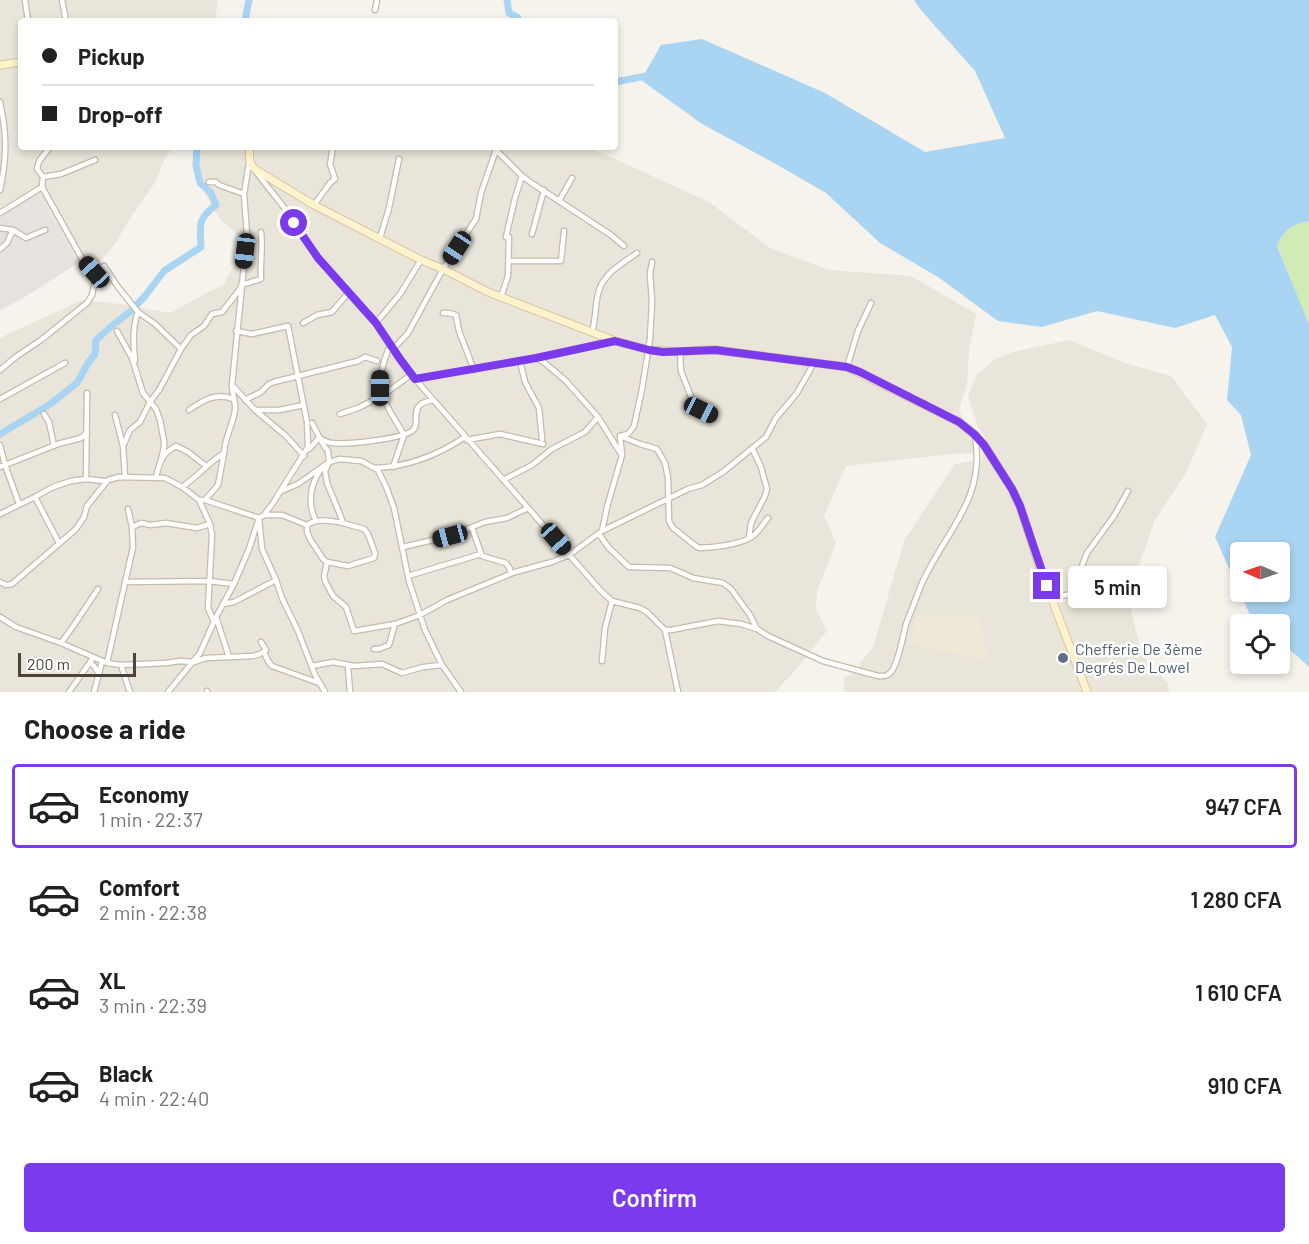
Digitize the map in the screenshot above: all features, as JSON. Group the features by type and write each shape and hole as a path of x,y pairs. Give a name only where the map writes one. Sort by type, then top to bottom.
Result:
{"street":[{"path":"25,0 28,18"},
{"path":"62,0 65,18"},
{"path":"375,10 377,0"},
{"path":"0,65 18,62"},
{"path":"0,102 5,126 6,156 0,190"},
{"path":"43,177 36,166 47,150"},
{"path":"202,500 218,485 226,438 235,409 232,386 247,235 244,194 250,150"},
{"path":"314,205 335,179 330,164 332,150"},
{"path":"393,467 404,435 382,396 381,372 391,349 408,333 443,269 478,216 481,193 496,150 522,176 624,246"},
{"path":"380,238 399,159"},
{"path":"43,177 61,174 94,160"},
{"path":"249,160 318,258 376,323 391,349 569,555 612,601 640,608 665,630 678,692"},
{"path":"256,170 314,205 488,292 615,341 649,350 680,352 708,350 847,367 959,422 984,445 1012,489 1087,692"},
{"path":"501,297 508,276 507,237 522,176"},
{"path":"0,370 87,303 92,295 94,272 82,259 42,187 43,177"},
{"path":"559,201 572,178"},
{"path":"209,182 216,182 244,194"},
{"path":"0,213 42,187"},
{"path":"532,234 544,190"},
{"path":"0,228 13,230 26,238 45,230"},
{"path":"0,249 7,243 13,230"},
{"path":"509,261 561,261 564,231"},
{"path":"123,446 130,430 141,422 181,348 191,335 204,326 212,314 222,312 241,287 261,279 261,232"},
{"path":"592,332 596,317 597,296 602,281 637,253"},
{"path":"376,323 400,294 421,260"},
{"path":"620,436 628,434 634,426 649,350 652,262"},
{"path":"94,272 104,266 117,287 138,312 181,348"},
{"path":"303,323 317,315 333,312 349,292"},
{"path":"847,367 858,331 871,303"},
{"path":"137,377 133,345 138,312"},
{"path":"443,313 456,315 459,331 474,370"},
{"path":"236,331 252,334 288,326 306,414 309,442 305,454"},
{"path":"117,331 132,358 143,393 156,409 164,435 164,447 156,477"},
{"path":"340,414 382,396 414,377 474,370 615,341"},
{"path":"680,352 681,372 693,402 701,410 714,417"},
{"path":"245,400 264,391 269,384 358,361 365,357 377,361"},
{"path":"536,358 566,381 598,417 622,455"},
{"path":"375,468 393,467 434,455 466,438 500,434 543,442 539,408 525,382 520,361"},
{"path":"0,399 65,363"},
{"path":"327,562 324,577 326,583 333,596 346,607 354,631 395,624 510,574 552,562 569,555 601,532 723,472 766,437 776,418 797,393 814,363"},
{"path":"232,386 255,410 305,454"},
{"path":"86,479 87,393"},
{"path":"189,410 210,398 224,396 233,399"},
{"path":"319,438 330,444 404,435 415,428 418,407 433,400"},
{"path":"255,410 304,405"},
{"path":"289,408 306,414"},
{"path":"44,414 49,422 54,446"},
{"path":"115,415 123,446 125,477"},
{"path":"503,480 532,465 552,449 585,432 598,417"},
{"path":"312,423 328,451 329,462 325,471 327,483 343,523"},
{"path":"2,466 81,438 87,432"},
{"path":"665,630 718,621 741,624 758,629 768,636 823,661 881,676 890,673 927,572 956,526 971,492 976,474 978,452 974,434"},
{"path":"620,436 622,455 601,532 609,548 629,567 670,568 693,578 723,583 750,615 758,629"},
{"path":"620,436 657,449 665,463 669,484 670,525 701,548 726,546 749,538 761,528 768,518"},
{"path":"168,692 200,653 234,584 262,517 305,454 319,438"},
{"path":"0,445 2,466 19,504"},
{"path":"160,460 176,446 206,466"},
{"path":"749,538 751,522 765,496 766,489 761,467 752,448"},
{"path":"182,487 224,453"},
{"path":"279,492 298,484 329,462 340,459 366,462 375,468 381,475 394,508 408,576 424,630 442,665 460,692"},
{"path":"316,521 311,509 311,495 314,481 322,467"},
{"path":"0,514 71,480 86,479 105,482 115,477 156,477 169,480 202,500 262,517 282,516 307,525"},
{"path":"0,582 6,585 12,584 69,535 84,518 87,506 108,480"},
{"path":"1050,597 1071,593 1087,554 1114,516 1128,491"},
{"path":"35,497 59,543"},
{"path":"202,500 212,539 208,608 215,619 229,657"},
{"path":"403,547 450,536 485,522 507,518 528,508"},
{"path":"94,692 105,662 133,547 128,509"},
{"path":"262,517 262,549 325,692"},
{"path":"316,521 343,523 364,529 368,534 375,556 348,566 327,562 310,539 307,525 316,521"},
{"path":"132,527 141,523 150,525 166,523 197,528 210,524"},
{"path":"472,528 481,554 484,557 506,562 510,574"},
{"path":"408,576 481,554"},
{"path":"223,604 234,602 276,580"},
{"path":"125,582 209,581 234,584"},
{"path":"61,643 98,589"},
{"path":"602,662 605,628 612,601"},
{"path":"0,617 16,627 61,643 93,658 121,665 194,662 206,658 253,656 264,652"},
{"path":"374,649 389,645 395,624"},
{"path":"261,642 266,650 264,652 268,662 272,666 319,682"},
{"path":"69,692 93,658"},
{"path":"312,666 333,662 348,666 382,664 402,673 442,665"},
{"path":"90,663 99,675"},
{"path":"121,665 130,692"},
{"path":"348,666 350,692"}],"shaded area":[{"path":"0,0 218,0 215,18 18,18 18,150 170,150 154,184 115,244 95,264 78,263 37,193 0,216"},
{"path":"200,150 596,150 709,202 770,248 829,270 911,276 976,314 969,351 967,383 959,410 976,453 846,466 824,516 836,543 817,591 816,609 827,631 775,692 0,692 0,339 82,300 170,313 224,284 236,262 238,235 220,219 205,194 199,168"},
{"path":"37,193 78,263 0,311 0,216"},
{"path":"1069,340 1125,363 1171,376 1207,424 1186,473 1155,520 1128,596 1141,654 1168,683 1169,692 844,692 844,678 857,672 862,660 873,648 904,541 955,464 982,459 985,438 977,425 968,395 977,375 995,359 1017,351"},
{"path":"916,616 981,618 987,661 911,644"}],"green space":[{"path":"1309,221 1309,324 1277,246 1289,229"}],"water":[{"path":"914,0 1309,0 1309,221 1289,229 1277,246 1309,324 1309,667 1290,650 1290,614 1250,614 1244,602 1290,602 1290,542 1230,542 1230,570 1215,537 1251,455 1241,415 1227,400 1232,347 1215,315 1175,328 1097,311 1042,327 998,321 938,277 880,243 826,193 702,124 641,80 661,45 702,39 825,93 925,152 1005,138 975,71"}],"waterway":[{"path":"246,18 249,0"},
{"path":"507,0 509,13 518,18"},
{"path":"618,81 651,75"},
{"path":"0,434 49,405 77,383 95,354 96,340 131,311 164,271 201,247 201,223 216,205 211,193 200,183 196,165 197,150"}],"place":[{"name":"Chefferie De 3ème Degrés De Lowel","path":"1063,658"}],"route":[{"path":"294,223 318,258 376,323 415,379 474,370 615,341 663,352 716,350 847,367 860,372 959,422 984,445 1020,506 1047,586"}]}
